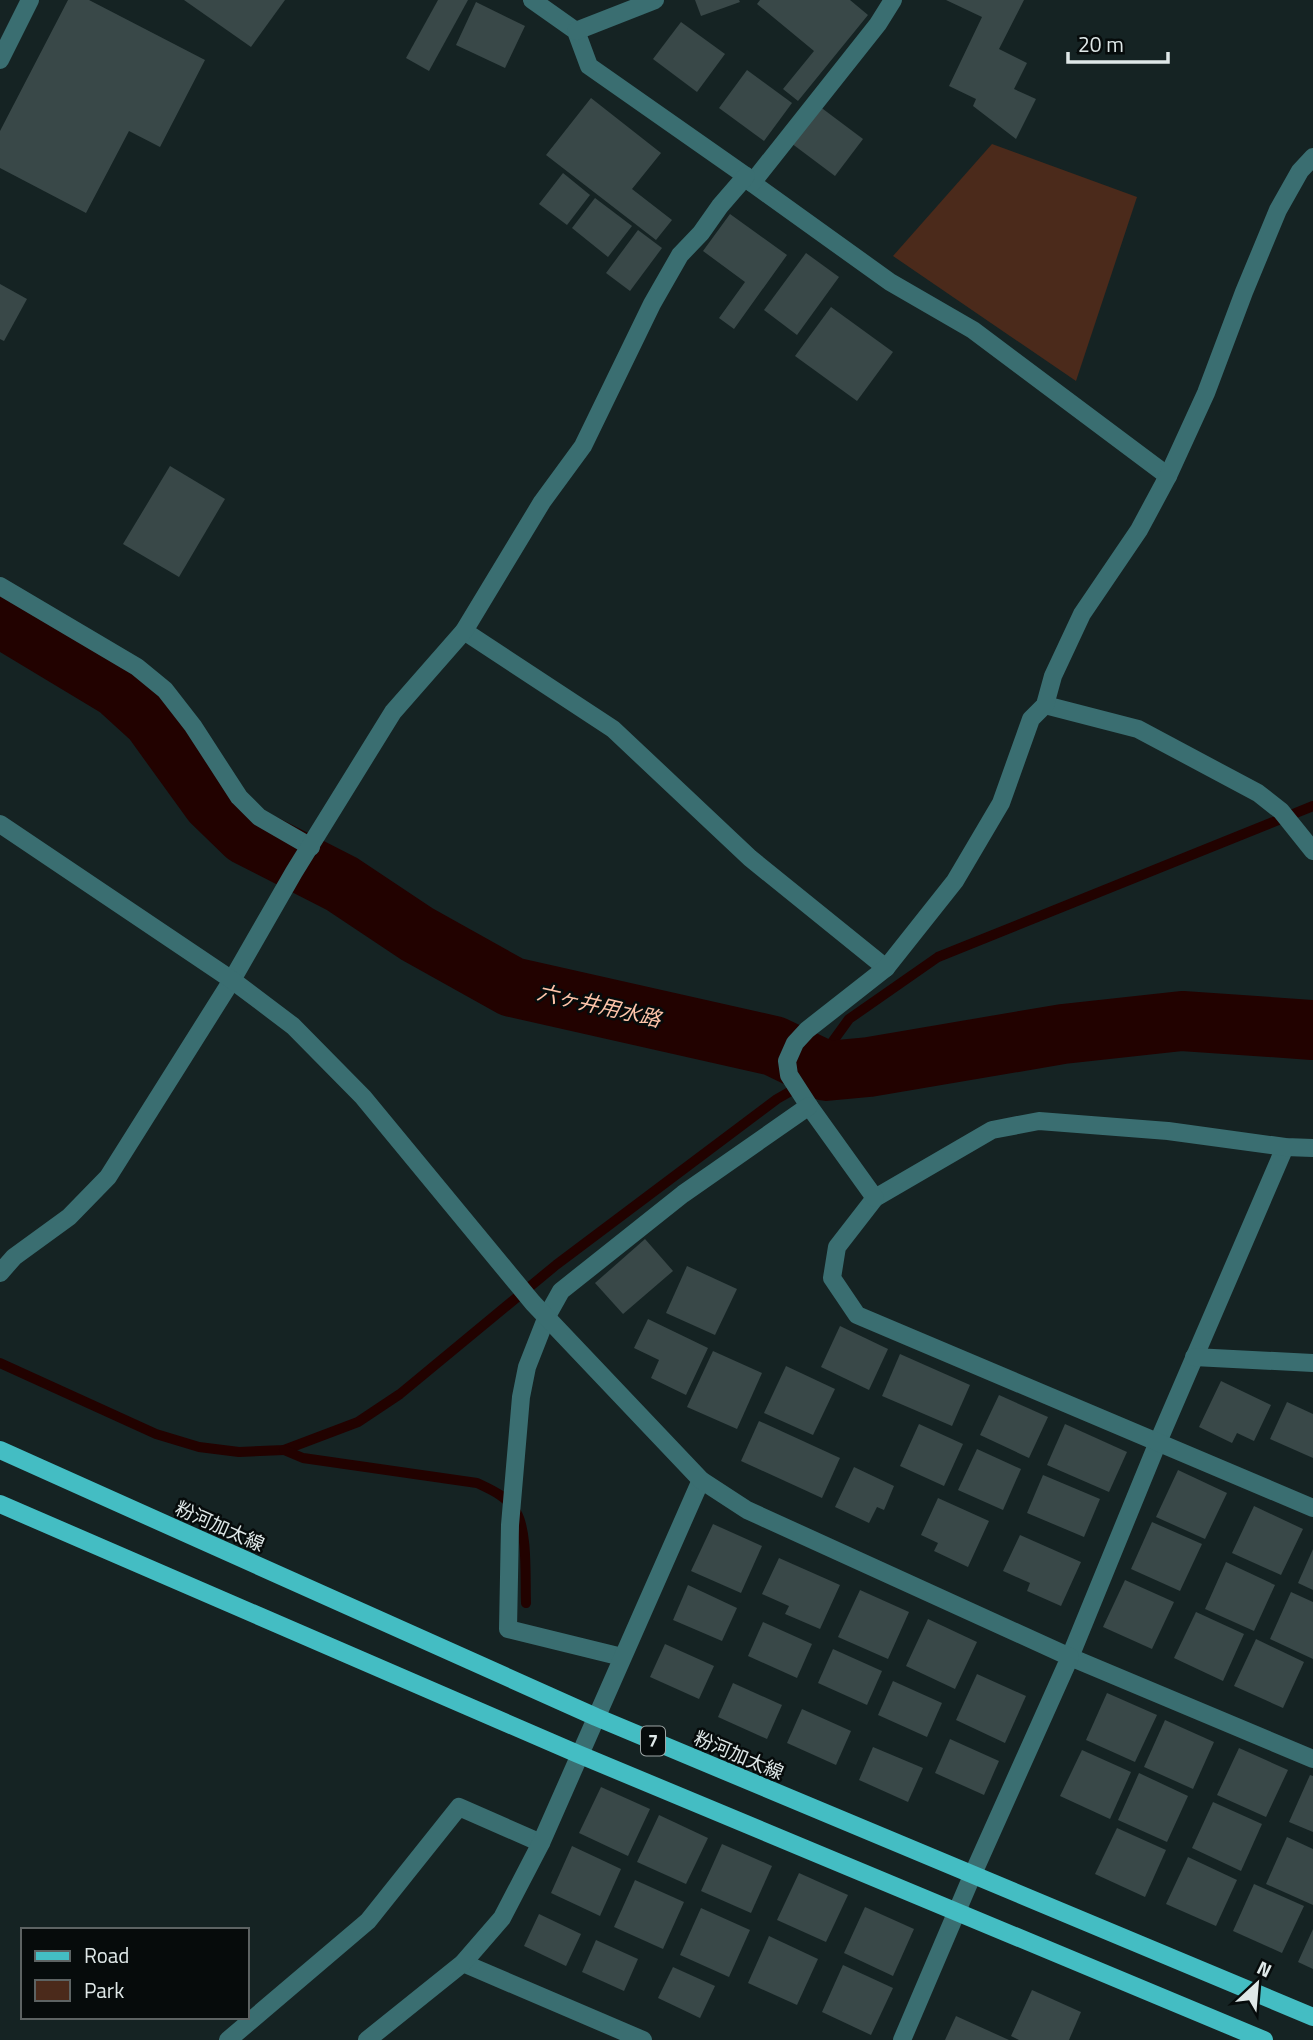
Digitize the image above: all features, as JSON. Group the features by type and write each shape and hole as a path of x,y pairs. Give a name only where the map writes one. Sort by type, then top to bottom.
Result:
{"main road":[{"name":"粉河加太線","path":"0,1450 596,1717 1313,2017"},
{"name":"7","path":"0,1504 579,1754 1264,2040"}],"street":[{"path":"0,60 30,0"},
{"path":"532,0 576,31 589,66 890,282 972,330 1168,476"},
{"path":"576,31 654,0"},
{"path":"0,1273 14,1257 69,1217 108,1177 232,980 393,712 464,631 542,502 583,446 652,304 680,255 701,233 720,206 749,180 878,24 893,0"},
{"path":"875,1198 807,1102 788,1068 795,1044 807,1030 886,968 955,881 1001,803 1031,719 1045,705 1053,676 1082,614 1139,530 1168,476 1206,393 1278,210 1300,171 1313,157"},
{"path":"0,586 138,667 165,690 193,726 239,797 259,817 308,851"},
{"path":"464,631 613,729 750,858 886,968"},
{"path":"1045,705 1138,729 1258,793 1281,811 1313,851"},
{"path":"0,824 232,980 293,1026 363,1097 533,1303 701,1480 747,1510 1070,1657 1313,1759"},
{"path":"622,1657 508,1629 512,1493 527,1367 547,1317 561,1291 683,1194 807,1102"},
{"path":"1313,1148 1285,1147 1168,1131 1040,1121 992,1130 875,1198 837,1247 832,1278 857,1315 1313,1508"},
{"path":"902,2040 1070,1657 1158,1442 1285,1147"},
{"path":"1194,1357 1313,1363"},
{"path":"367,2040 463,1963 502,1918 541,1843 701,1480"},
{"path":"228,2040 368,1921 459,1807 541,1843"},
{"path":"463,1963 643,2040"}],"green space":[{"path":"992,144 1137,197 1076,381 893,256"}],"building":[{"path":"68,0 89,0 205,60 160,147 129,131 86,213 0,168 0,131"},
{"path":"184,0 285,0 251,47"},
{"path":"438,0 468,0 429,71 406,58"},
{"path":"695,0 739,0 740,2 701,16"},
{"path":"760,0 850,0 868,15 798,101 783,89 814,51 757,4"},
{"path":"946,0 1024,0 999,49 1027,63 1014,89 1036,99 1016,139 973,106 976,99 949,86 982,17"},
{"path":"476,2 525,26 505,68 456,45"},
{"path":"681,22 725,54 697,92 653,59"},
{"path":"747,70 792,103 764,141 719,108"},
{"path":"591,98 661,153 632,189 672,220 656,240 546,155"},
{"path":"819,106 863,139 835,176 791,143"},
{"path":"563,173 590,195 567,225 539,204"},
{"path":"595,198 632,226 608,257 572,228"},
{"path":"730,214 787,255 734,329 719,318 745,282 703,251"},
{"path":"638,230 662,248 630,291 606,273"},
{"path":"806,253 839,277 797,335 764,310"},
{"path":"0,284 27,299 4,341 0,339"},
{"path":"831,307 893,352 857,401 795,356"},
{"path":"170,466 225,499 179,577 123,544"},
{"path":"645,1239 673,1271 623,1314 595,1283"},
{"path":"687,1266 737,1289 715,1335 666,1313"},
{"path":"648,1319 708,1348 686,1395 651,1378 659,1360 634,1348"},
{"path":"840,1326 888,1349 869,1390 821,1367"},
{"path":"713,1351 762,1373 737,1429 687,1407"},
{"path":"900,1354 970,1385 952,1426 882,1396"},
{"path":"786,1366 835,1389 813,1435 764,1413"},
{"path":"1221,1381 1271,1405 1254,1441 1237,1433 1232,1443 1199,1427"},
{"path":"999,1395 1048,1417 1029,1458 980,1435"},
{"path":"1287,1402 1313,1414 1313,1458 1270,1439"},
{"path":"759,1421 840,1458 822,1498 741,1461"},
{"path":"919,1424 963,1444 944,1486 900,1466"},
{"path":"1065,1424 1127,1452 1109,1492 1047,1465"},
{"path":"977,1449 1021,1469 1003,1510 958,1490"},
{"path":"854,1467 894,1486 884,1510 877,1507 869,1523 835,1507"},
{"path":"1178,1470 1227,1493 1205,1539 1156,1517"},
{"path":"1043,1475 1100,1499 1084,1537 1027,1513"},
{"path":"938,1498 989,1521 968,1567 934,1551 938,1543 921,1535"},
{"path":"1254,1506 1303,1529 1281,1575 1232,1553"},
{"path":"1152,1522 1202,1544 1180,1591 1131,1569"},
{"path":"713,1524 762,1546 741,1593 691,1571"},
{"path":"1020,1535 1081,1562 1061,1606 1027,1591 1030,1583 1003,1571"},
{"path":"1313,1549 1313,1590 1298,1583"},
{"path":"779,1558 840,1585 820,1629 785,1614 789,1606 762,1594"},
{"path":"1226,1562 1275,1585 1254,1631 1205,1609"},
{"path":"1125,1580 1174,1602 1152,1649 1103,1627"},
{"path":"688,1585 737,1608 722,1641 673,1620"},
{"path":"860,1590 909,1612 888,1659 838,1637"},
{"path":"1291,1592 1313,1602 1313,1659 1270,1639"},
{"path":"1196,1612 1244,1634 1223,1681 1174,1658"},
{"path":"928,1619 977,1642 955,1689 906,1666"},
{"path":"763,1622 812,1644 797,1678 748,1656"},
{"path":"1256,1639 1304,1662 1283,1708 1234,1686"},
{"path":"665,1644 714,1666 699,1699 650,1677"},
{"path":"833,1649 882,1671 867,1705 818,1683"},
{"path":"977,1674 1026,1696 1005,1743 956,1720"},
{"path":"893,1681 942,1703 927,1737 878,1715"},
{"path":"733,1683 782,1705 767,1739 718,1717"},
{"path":"1107,1693 1157,1715 1135,1762 1086,1740"},
{"path":"802,1709 851,1731 836,1765 787,1743"},
{"path":"1165,1720 1214,1742 1193,1789 1144,1767"},
{"path":"950,1739 999,1761 984,1795 935,1773"},
{"path":"873,1747 923,1768 908,1802 859,1780"},
{"path":"1239,1748 1288,1770 1266,1817 1217,1795"},
{"path":"1082,1750 1131,1772 1110,1819 1060,1796"},
{"path":"1139,1773 1188,1796 1167,1842 1118,1820"},
{"path":"1310,1775 1313,1776 1313,1832 1289,1822"},
{"path":"601,1787 650,1809 628,1856 579,1833"},
{"path":"1213,1802 1262,1824 1241,1871 1192,1848"},
{"path":"659,1815 708,1838 686,1884 637,1862"},
{"path":"1117,1828 1166,1850 1145,1897 1095,1874"},
{"path":"1287,1837 1313,1849 1313,1905 1266,1884"},
{"path":"722,1844 772,1866 751,1913 701,1891"},
{"path":"572,1846 621,1869 600,1916 551,1893"},
{"path":"1188,1857 1237,1880 1216,1926 1166,1904"},
{"path":"799,1873 848,1895 826,1942 777,1920"},
{"path":"635,1880 684,1902 663,1949 614,1927"},
{"path":"1254,1884 1304,1906 1282,1953 1233,1931"},
{"path":"865,1907 914,1929 893,1976 844,1953"},
{"path":"701,1908 750,1930 729,1977 680,1955"},
{"path":"539,1914 581,1934 566,1966 524,1946"},
{"path":"1313,1929 1313,1969 1298,1962"},
{"path":"769,1936 818,1959 797,2005 748,1983"},
{"path":"596,1940 638,1959 624,1991 582,1972"},
{"path":"843,1965 893,1988 871,2035 822,2012"},
{"path":"673,1967 715,1986 700,2018 658,1998"},
{"path":"1032,1990 1081,2012 1069,2040 1019,2040 1011,2036"},
{"path":"956,2016 1009,2040 945,2040"}],"waterway":[{"name":"六ヶ井用水路","path":"0,617 118,688 152,719 212,802 246,835 342,884 417,934 512,987 774,1046 826,1071 869,1067 1063,1034 1182,1021 1313,1030"},
{"path":"815,1066 849,1019 938,957 1313,806"},
{"path":"0,1363 156,1434 199,1447 239,1452 284,1450 358,1422 400,1394 556,1265 777,1099 826,1071"},
{"path":"284,1450 303,1458 477,1483 499,1494 509,1502 520,1520 525,1556 526,1603"}]}
